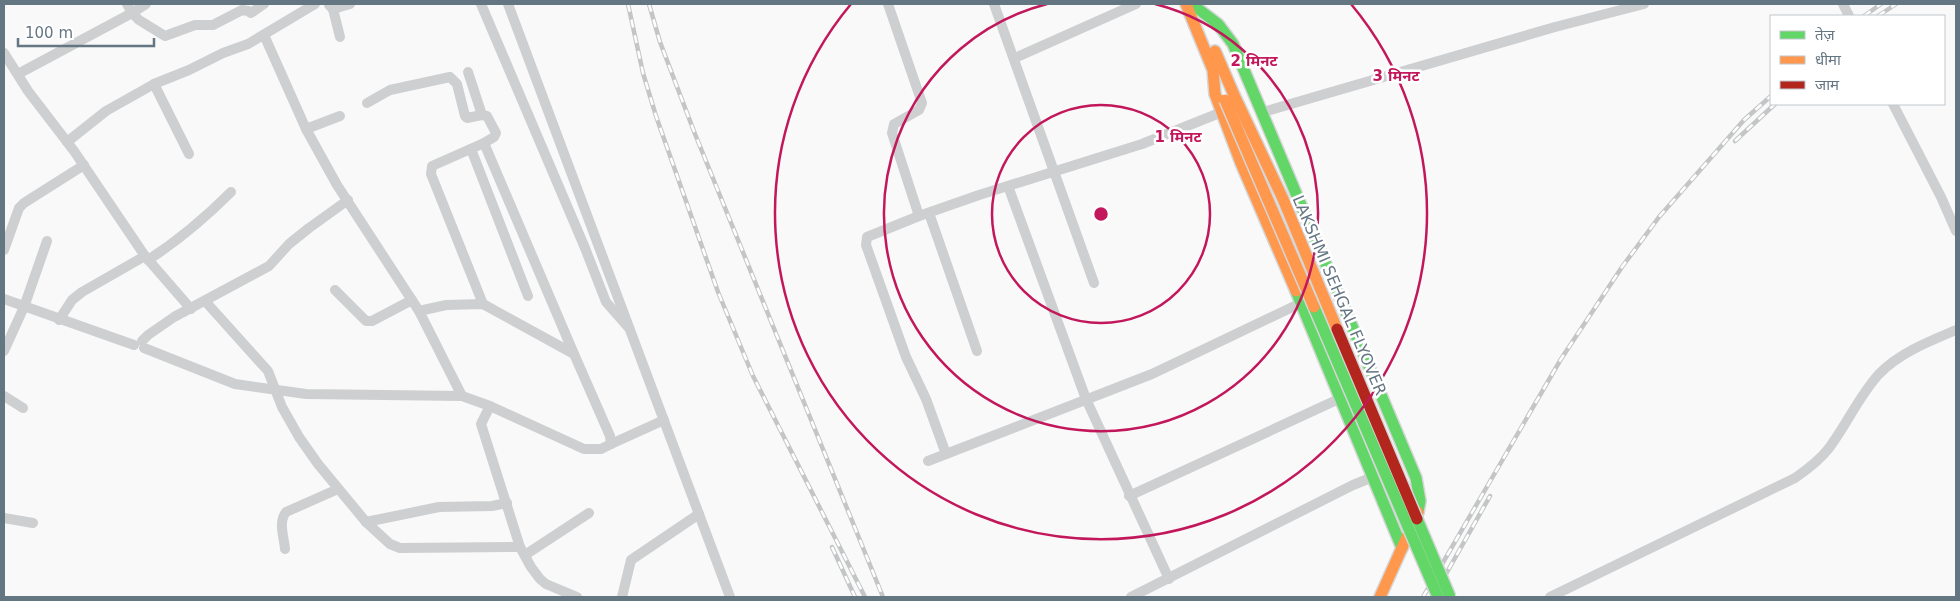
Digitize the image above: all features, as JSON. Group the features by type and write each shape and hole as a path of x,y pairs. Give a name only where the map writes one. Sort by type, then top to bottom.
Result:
{"main road":[{"name":"LAKSHMI SEHGAL FLYOVER","path":"1186,4 1213,70 1230,97 1283,200 1450,597"},
{"name":"LAKSHMI SEHGAL FLYOVER","path":"1197,6 1272,205 1402,516 1438,597"},
{"path":"1197,6 1218,24 1233,44 1416,478 1420,501 1418,515 1380,597"},
{"path":"1213,70 1215,94 1241,163 1341,398 1402,548"}],"street":[{"path":"18,74 129,8 146,4"},
{"path":"129,8 139,20 165,36 195,25 213,25 242,10 251,13 264,4"},
{"path":"67,142 106,111 154,84 248,44 316,4"},
{"path":"340,38 331,6 350,4"},
{"path":"481,4 585,248 606,302 629,328"},
{"path":"508,4 730,597"},
{"path":"888,4 922,103 919,110 894,124 892,133 977,351"},
{"path":"994,4 1015,58 1094,283"},
{"path":"1015,58 1136,4"},
{"path":"1263,112 1555,27 1644,4"},
{"path":"264,35 306,129 348,200 419,310 462,396"},
{"path":"4,54 84,165 147,258 191,309"},
{"path":"468,72 482,115"},
{"path":"367,103 390,90 450,77 457,84 465,116 467,118 487,116 496,133 494,137 470,150 432,166 430,174 483,304"},
{"path":"154,84 189,154"},
{"path":"1894,105 1941,197 1956,231"},
{"path":"946,454 926,398 906,357 866,245 869,235 1008,186 1142,144 1222,112"},
{"path":"306,129 340,116"},
{"path":"484,143 610,436 611,444"},
{"path":"470,150 528,296"},
{"path":"4,250 19,208 84,165"},
{"path":"1008,186 1086,400 1169,579"},
{"path":"59,320 72,300 82,292 174,243 205,218 231,192"},
{"path":"140,345 160,326 269,266 289,244 348,200"},
{"path":"4,351 24,307 47,241"},
{"path":"335,290 366,321 372,321 412,300"},
{"path":"4,299 59,320 140,345 235,384 306,394 462,396 490,406 584,449 601,449 664,420"},
{"path":"205,301 268,371 282,407 299,437 338,489 366,522 390,544 400,548 522,551 589,512"},
{"path":"928,460 1152,374 1301,303"},
{"path":"419,310 446,305 483,304 574,354"},
{"path":"1550,597 1795,478 1808,469 1829,449 1870,385 1881,372 1908,353 1956,330"},
{"path":"4,396 23,408"},
{"path":"1129,496 1341,398"},
{"path":"490,406 481,424 522,551 531,566 546,584 577,597"},
{"path":"1131,597 1353,485 1373,477"},
{"path":"285,549 282,524 283,516 286,512 338,489"},
{"path":"366,522 439,506 492,506 507,503"},
{"path":"622,597 631,560 699,514"},
{"path":"4,518 33,523"}],"railway":[{"path":"628,4 643,73 656,116 718,292 753,376 865,597"},
{"path":"649,4 660,42 695,134 883,597"},
{"path":"1865,15 1881,4"},
{"path":"1880,15 1896,4"},
{"path":"1423,597 1561,359 1622,267 1659,217 1744,120 1770,97"},
{"path":"1735,141 1774,105"},
{"path":"1433,597 1490,496"},
{"path":"832,547 855,597"}],"traffic: fast":[{"path":"1197,8 1218,24 1233,44 1416,478 1420,501 1418,512"},
{"path":"1296,291 1402,548"},
{"path":"1314,307 1438,597"},
{"path":"1417,519 1450,597"}],"traffic: slow":[{"path":"1186,4 1213,70 1215,94 1241,163 1296,291"},
{"path":"1215,51 1234,95"},
{"path":"1234,95 1283,199 1337,329"},
{"path":"1225,100 1314,307"},
{"path":"1380,597 1418,512"}],"traffic: jam":[{"path":"1337,329 1417,519"}]}
